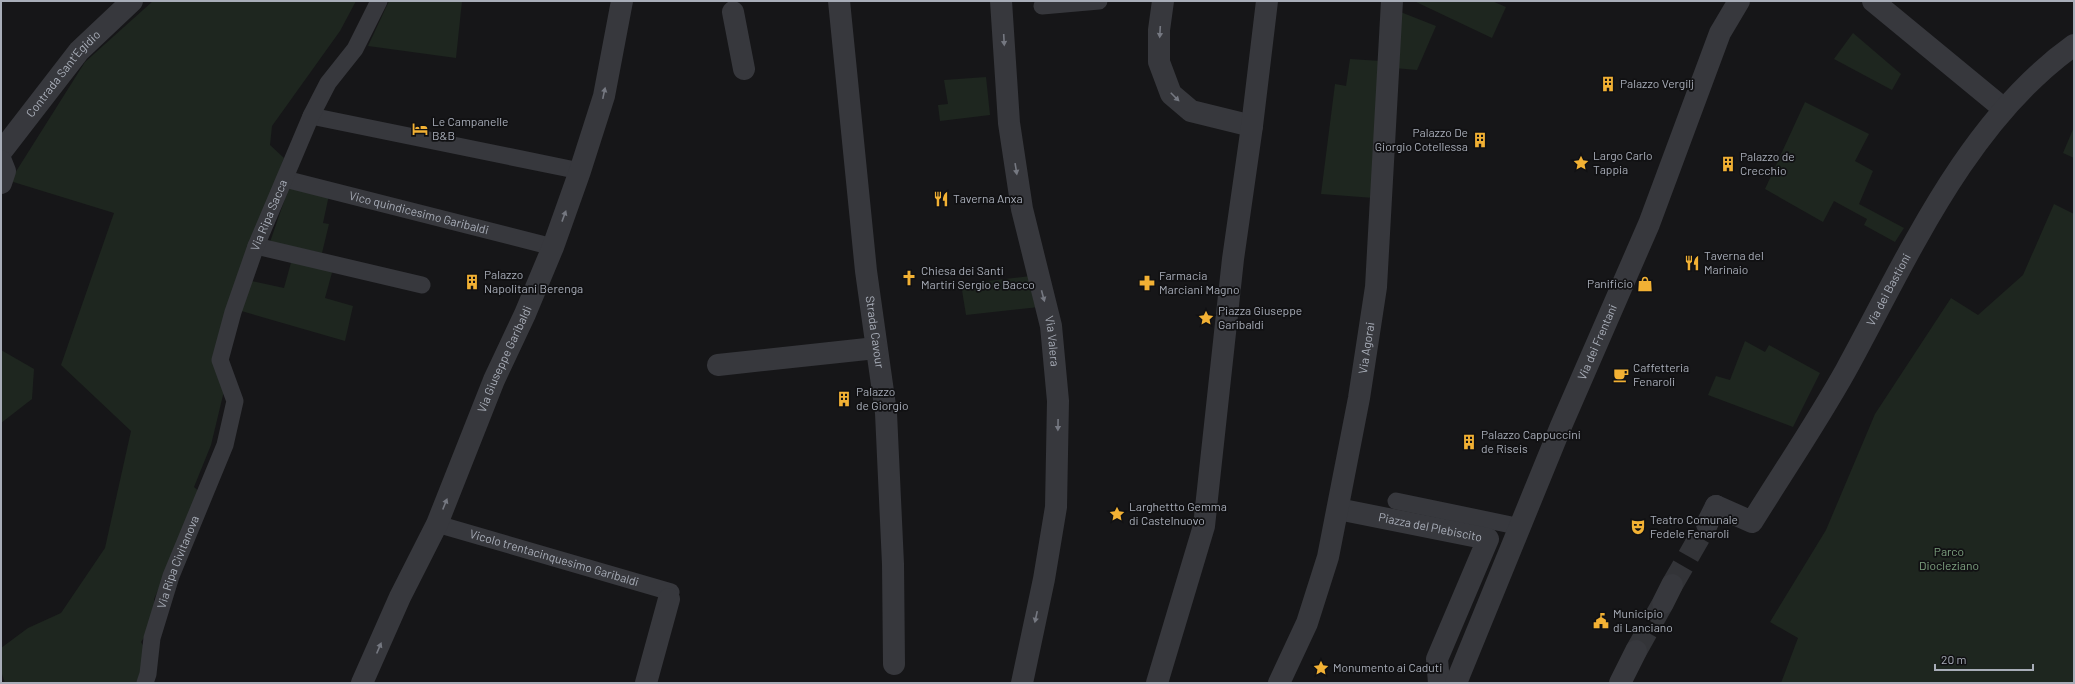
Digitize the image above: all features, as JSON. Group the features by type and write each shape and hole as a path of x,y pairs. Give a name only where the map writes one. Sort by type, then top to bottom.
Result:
{"street":[{"name":"Contrada Sant'Egidio","path":"1,152 79,51 132,1"},
{"name":"Via Giuseppe Garibaldi","path":"362,683 400,597 437,524 494,380 518,312 552,247 580,171 604,96 622,1"},
{"name":"Strada Cavour","path":"839,1 876,348 886,413 893,564 894,664"},
{"name":"Via Valera","path":"1001,1 1009,123 1022,209 1051,326 1058,401 1056,507 1044,579 1022,683"},
{"path":"1163,1 1159,30 1159,62 1171,94 1191,111 1252,126"},
{"path":"1157,683 1204,526 1233,259 1252,126 1267,1"},
{"name":"Via Agorai","path":"1279,683 1307,623 1328,557 1359,398 1376,287 1392,1"},
{"name":"Via dei Frentani","path":"1456,683 1561,426 1651,218 1720,33 1739,1"},
{"path":"1873,1 2004,109"},
{"path":"733,12 744,69"},
{"name":"Via dei Bastioni","path":"1712,515 1752,522 1844,373 1954,175 2004,109 2061,54 2074,45"},
{"path":"1,161 5,171 1,183"},
{"path":"718,364 876,348"},
{"name":"Piazza del Plebiscito","path":"1338,509 1488,539 1438,659 1439,683"},
{"path":"646,683 670,595"},
{"path":"1620,683 1636,651"}],"lane":[{"name":"Via Ripa Sacca","path":"225,445 235,401 220,360 233,312 256,246 311,116 328,83 355,50 379,1"},
{"path":"1042,6 1099,1"},
{"path":"311,116 580,171"},
{"name":"Vico quindicesimo Garibaldi","path":"285,178 552,247"},
{"path":"256,246 422,285"},
{"name":"Via Ripa Civitanova","path":"145,683 148,674 152,638 171,576 225,445"},
{"path":"1396,501 1520,527"},
{"name":"Vicolo trentacinquesimo Garibaldi","path":"437,524 670,595"}],"green space":[{"path":"153,1 356,1 340,31 272,126 270,145 284,158 229,310 224,391 211,445 194,487 202,494 154,599 155,622 141,642 148,654 138,683 5,683 1,671 1,648 28,628 61,613 105,548 131,431 61,365 114,213 10,181 85,62"},
{"path":"389,1 462,1 456,58 368,46"},
{"path":"1414,1 1492,1 1506,7 1492,38"},
{"path":"1398,11 1436,26 1417,70 1394,68"},
{"path":"1853,33 1901,74 1892,90 1834,59"},
{"path":"1350,59 1381,61 1374,198 1321,194 1335,84 1346,86"},
{"path":"986,77 990,115 940,121 938,105 948,104 944,80"},
{"path":"1805,102 1869,134 1855,161 1873,171 1859,204 1904,228 1895,242 1864,225 1867,219 1834,201 1823,222 1765,189"},
{"path":"2074,127 2074,158 2063,153"},
{"path":"289,187 329,195 323,223 329,224 322,253 270,242"},
{"name":"Parco Diocleziano","path":"2054,204 2074,214 2074,683 1781,683 1798,638 1770,622 1826,530 1875,414 1951,298 1978,315 2023,275"},
{"path":"292,259 333,269 325,298 353,306 345,341 238,310 247,280 284,288"},
{"path":"1031,276 1039,307 966,315 961,284"},
{"path":"1745,341 1765,352 1769,345 1820,373 1793,427 1708,395 1716,376 1730,380"},
{"path":"1,350 34,369 32,399 1,423"}],"tunnel":[{"path":"1672,585 1707,524"},
{"path":"1636,651 1663,603"}],"place":[{"name":"Palazzo Vergilj","path":"1608,84"},
{"name":"Le Campanelle B&B","path":"420,129"},
{"name":"Palazzo De Giorgio Cotellessa","path":"1480,140"},
{"name":"Largo Carlo Tappia","path":"1581,163"},
{"name":"Palazzo de Crecchio","path":"1728,164"},
{"name":"Taverna Anxa","path":"941,199"},
{"name":"Taverna del Marinaio","path":"1692,263"},
{"name":"Chiesa dei Santi Martiri Sergio e Bacco","path":"909,278"},
{"name":"Palazzo Napolitani Berenga","path":"472,282"},
{"name":"Farmacia Marciani Magno","path":"1147,283"},
{"name":"Panificio","path":"1645,284"},
{"name":"Piazza Giuseppe Garibaldi","path":"1206,318"},
{"name":"Caffetteria Fenaroli","path":"1621,375"},
{"name":"Palazzo de Giorgio","path":"844,399"},
{"name":"Palazzo Cappuccini de Riseis","path":"1469,442"},
{"name":"Larghettto Gemma di Castelnuovo","path":"1117,514"},
{"name":"Teatro Comunale Fedele Fenaroli","path":"1638,527"},
{"name":"Municipio di Lanciano","path":"1601,621"},
{"name":"Monumento ai Caduti","path":"1321,668"}]}
